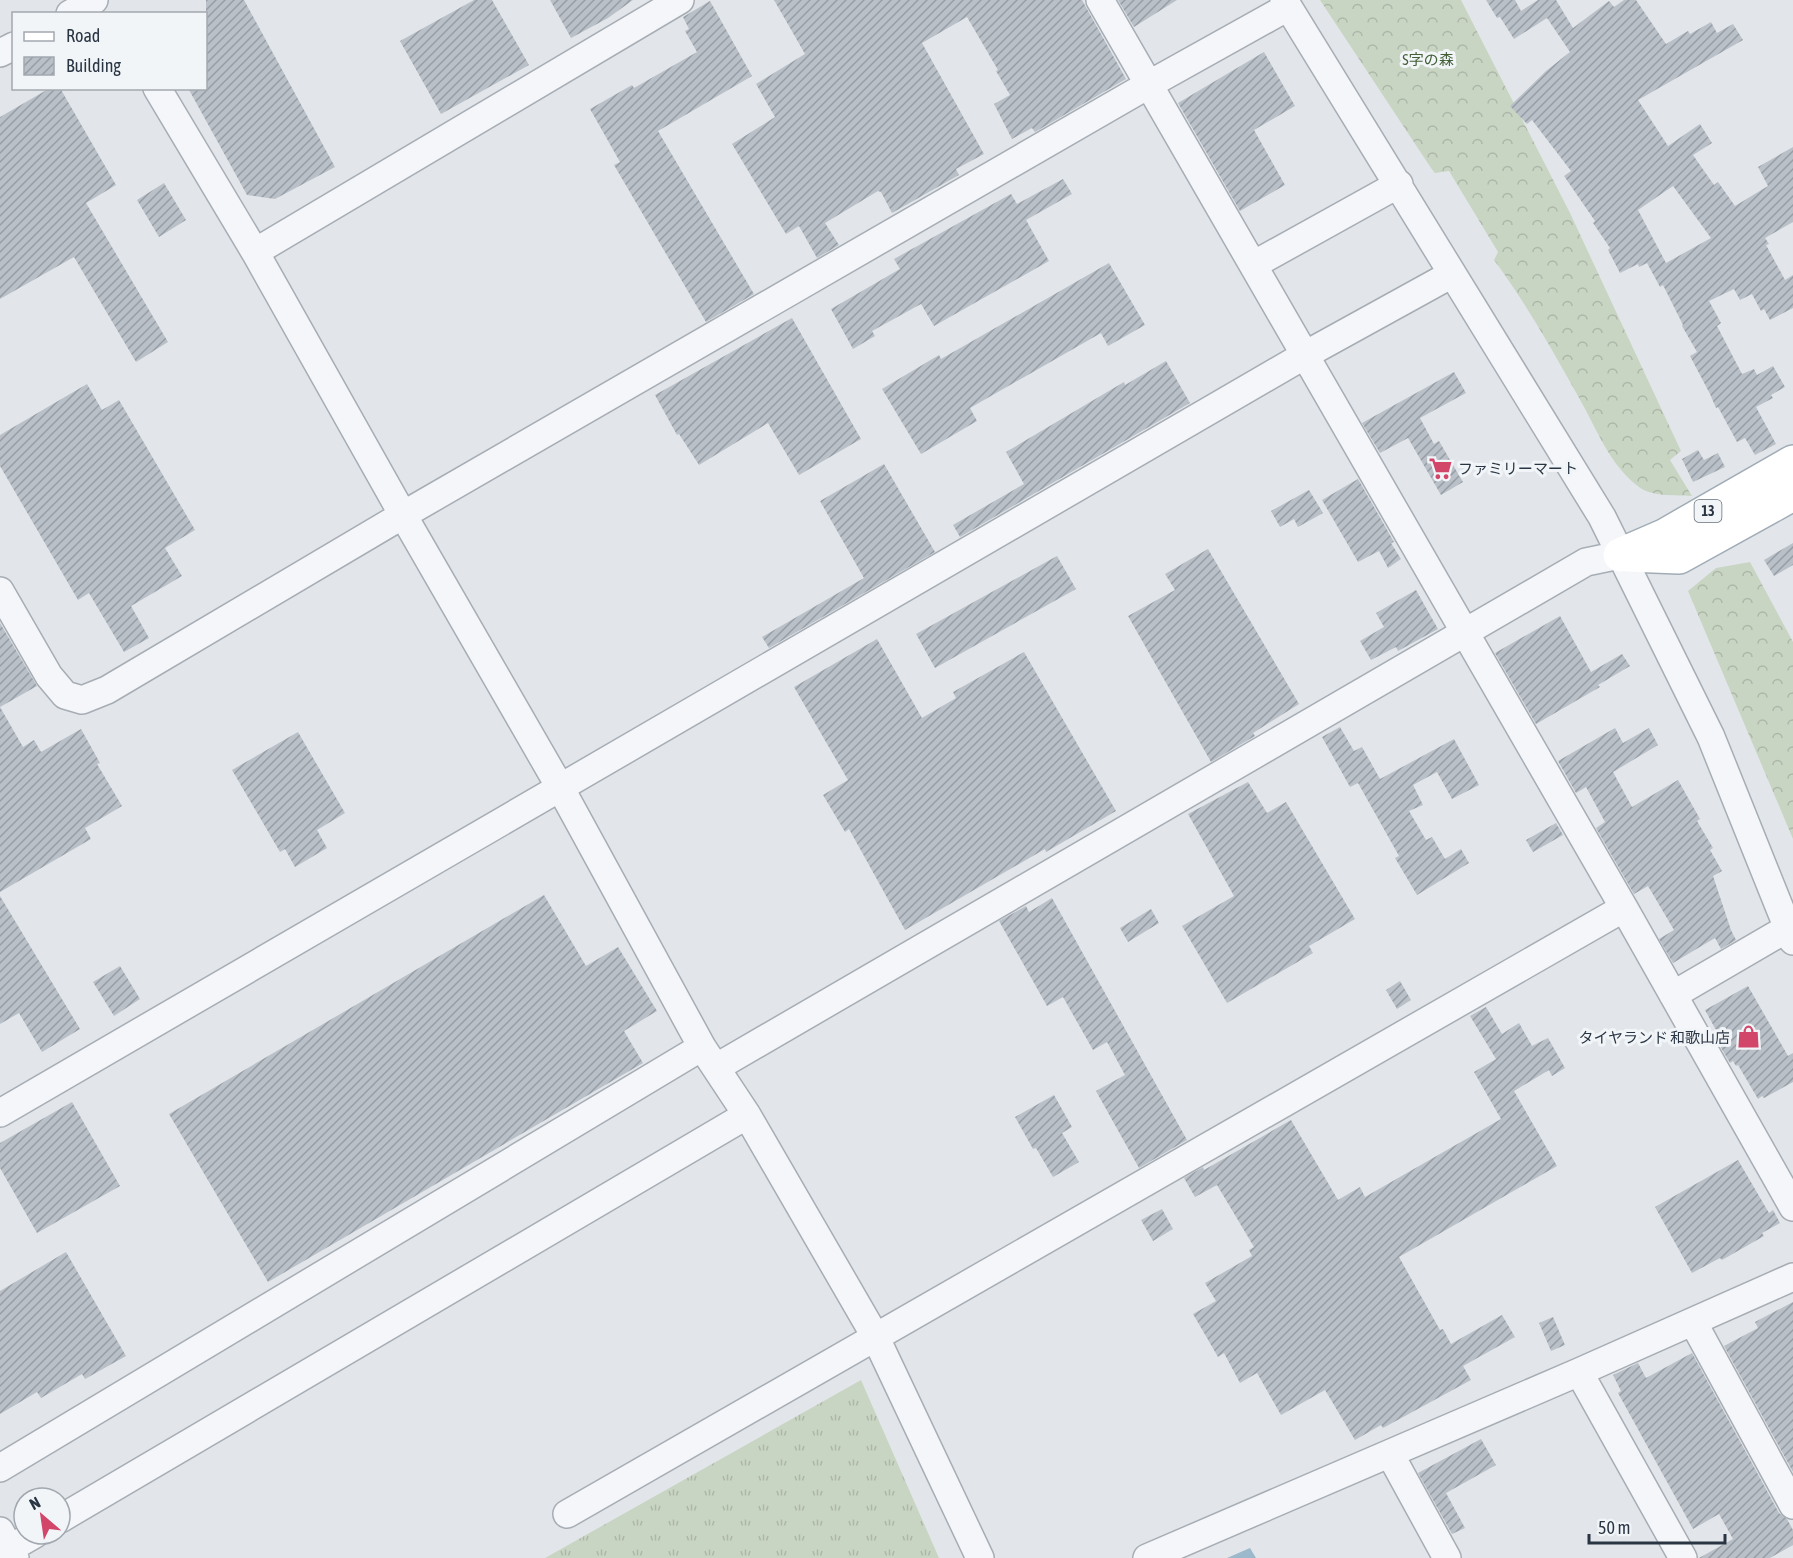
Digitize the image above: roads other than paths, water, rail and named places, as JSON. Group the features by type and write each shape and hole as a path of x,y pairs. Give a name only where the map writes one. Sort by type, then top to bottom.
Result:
{"main road":[{"name":"13","path":"1620,555 1664,536 1793,462"},
{"name":"13","path":"1620,555 1679,557 1793,494"}],"street":[{"path":"73,12 94,0"},
{"path":"255,252 680,0"},
{"path":"1100,0 1624,908 1793,1207"},
{"path":"0,591 49,675 65,695 82,700 107,690 403,515 1286,3 1602,517 1711,737 1791,934 1673,995"},
{"path":"158,90 255,252 561,789 710,1057 747,1115 874,1336 980,1558"},
{"path":"1252,265 1399,184"},
{"path":"0,1113 1305,355 1452,274"},
{"path":"0,1467 710,1057 1465,633 1586,562 1620,555"},
{"path":"567,1514 1624,908"},
{"path":"72,1513 747,1115"},
{"path":"1147,1558 1793,1277"},
{"path":"1693,1322 1793,1505"},
{"path":"1579,1372 1683,1558"},
{"path":"1390,1454 1447,1558"}],"water":[{"path":"1250,1548 1256,1558 1227,1558"}],"place":[{"name":"ファミリーマート","path":"1440,468"},
{"name":"タイヤランド 和歌山店","path":"1748,1037"}],"park label":[{"name":"S字の森","path":"1428,59"}]}
